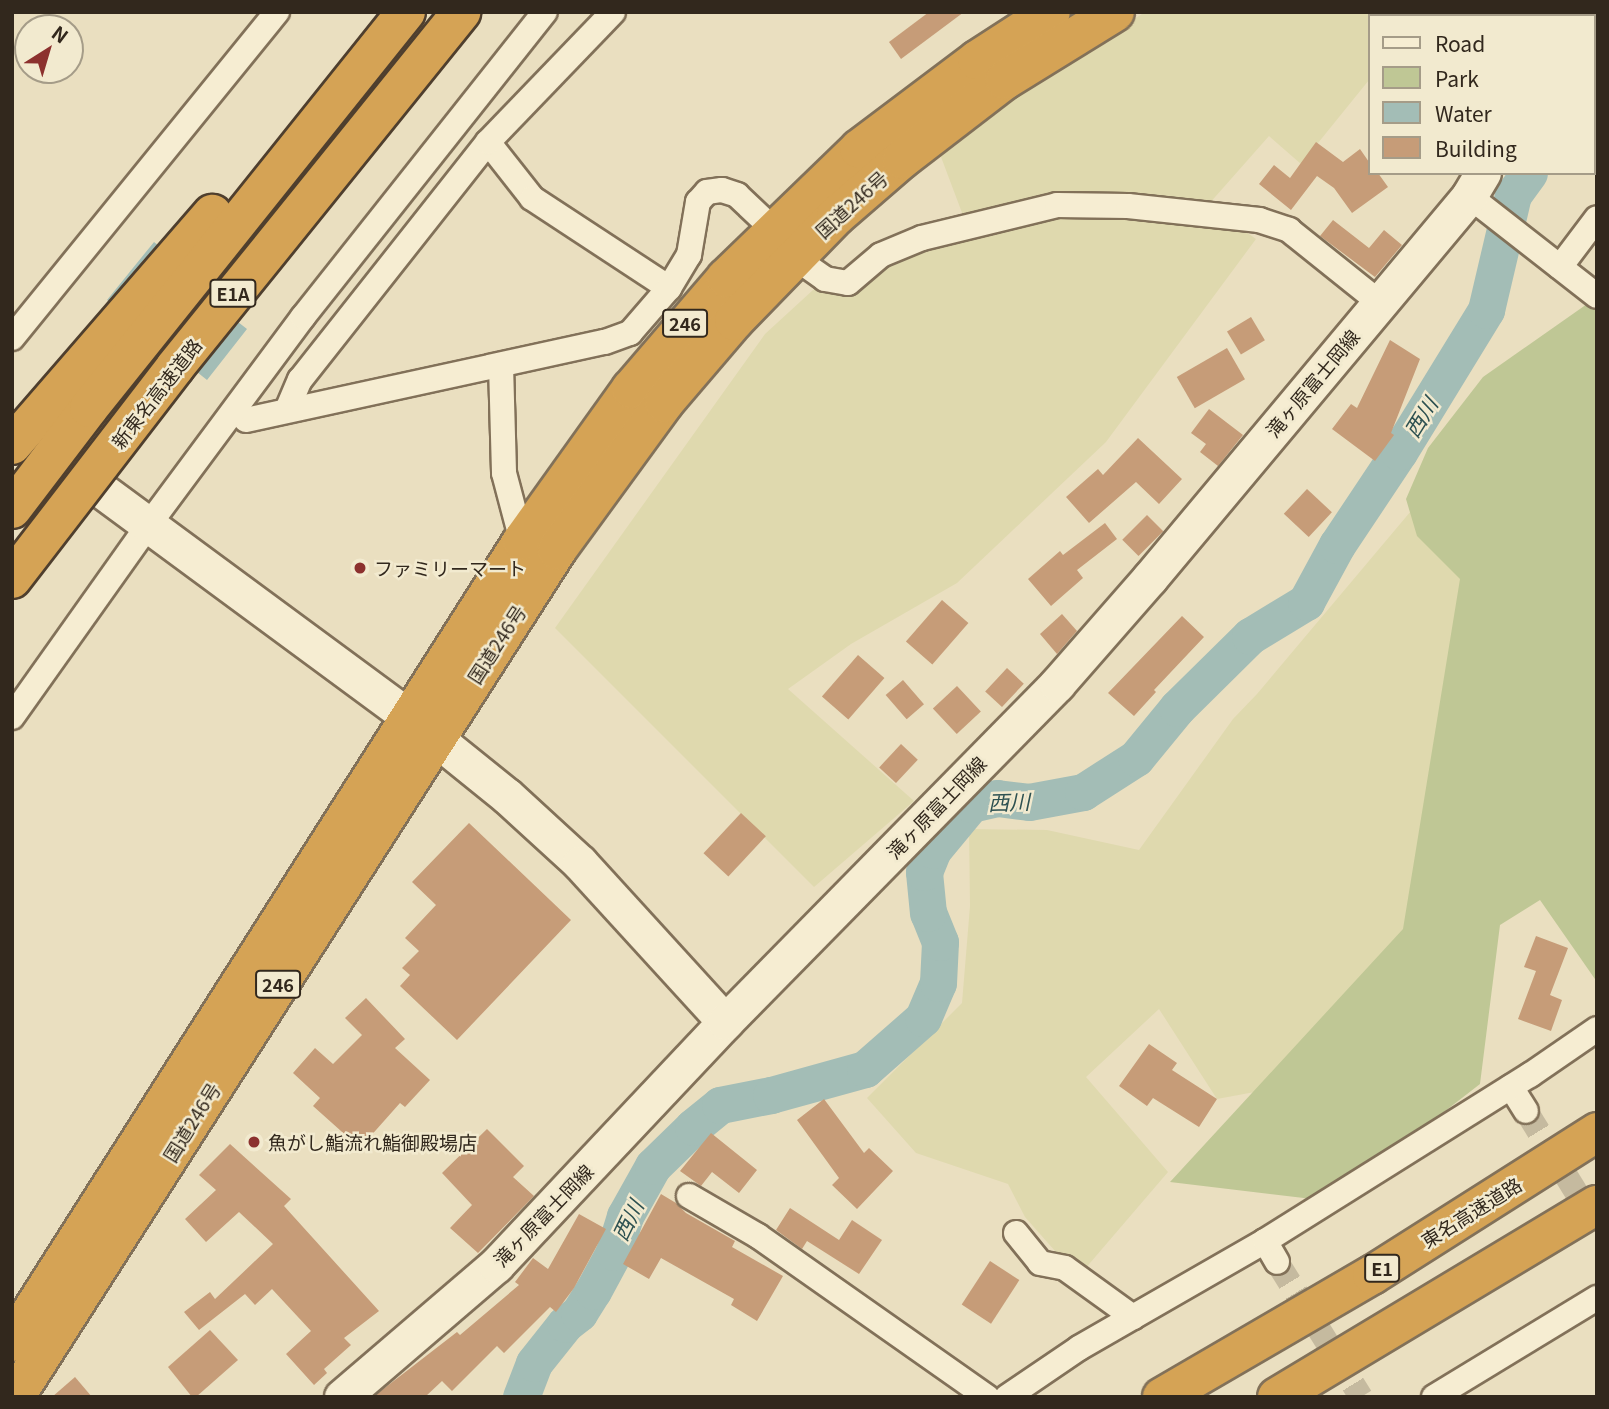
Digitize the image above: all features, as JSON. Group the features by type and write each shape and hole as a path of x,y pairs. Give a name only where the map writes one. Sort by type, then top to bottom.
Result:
{"highway":[{"path":"12,445 388,12"},
{"name":"E1A","path":"12,509 97,397 406,12"},
{"name":"新東名高速道路","path":"12,579 200,336 461,12"},
{"name":"国道246号","path":"12,1342 422,727 664,404 734,321 784,244 859,149 977,60 1051,12"},
{"name":"国道246号","path":"15,1397 422,727 522,541 565,478 670,340 784,244 902,159 1005,79 1115,12"},
{"name":"東名高速道路","path":"1163,1397 1372,1275 1597,1132"},
{"path":"1277,1397 1597,1205"}],"main road":[{"name":"滝ヶ原富士岡線","path":"342,1397 496,1265 725,1022 1057,684 1149,579 1379,302 1481,194"},
{"path":"12,424 147,527 422,727 507,796 580,863 725,1022"}],"street":[{"path":"12,338 276,12"},
{"path":"12,717 147,527 342,266 545,12"},
{"path":"287,411 300,380 488,142 613,12"},
{"path":"488,142 532,198 669,288"},
{"path":"246,420 605,342 630,332 669,288 689,255 698,202 707,192 722,190 737,195 784,244 825,279 848,283 881,255 945,232 1057,205 1128,206 1259,220 1289,230 1379,302"},
{"path":"1481,194 1554,263 1597,296"},
{"path":"1554,263 1597,218"},
{"path":"501,365 504,473 522,541"},
{"path":"1007,1397 1079,1348 1133,1317 1271,1251 1597,1029"},
{"path":"1510,1087 1526,1111"},
{"path":"689,1196 758,1236 986,1397"},
{"path":"1016,1233 1040,1263 1065,1268 1133,1317"},
{"path":"1434,1397 1597,1298"}],"shaded area":[{"path":"1145,12 1425,12 1368,14 1368,81 1301,164 1269,136 1208,205 1256,239 1106,442 957,583 851,644 788,689 914,801 814,887 555,628 765,334 825,279 967,226 938,149"},
{"path":"1533,366 1411,1063 1217,1099 1159,1009 1086,1077 1168,1172 1078,1277 1025,1217 1008,1184 916,1153 867,1098 962,1003 970,906 969,829 1047,830 1139,850 1233,719"}],"green space":[{"path":"1597,12 1597,104 1595,97"},
{"path":"1597,297 1597,982 1540,900 1500,925 1480,1084 1329,1201 1170,1182 1403,929 1460,579 1417,536 1406,499 1428,448 1483,377"}],"water":[{"path":"154,242 234,306 229,315 247,329 207,380 107,300"}],"building":[{"path":"929,12 964,12 901,59 889,42"},
{"path":"1316,142 1343,162 1360,149 1368,161 1368,175 1379,175 1388,187 1352,213 1334,188 1317,176 1291,210 1259,184 1274,165 1290,178"},
{"path":"1333,220 1369,248 1384,230 1402,245 1375,277 1320,236"},
{"path":"1251,317 1265,340 1241,355 1227,331"},
{"path":"1390,340 1420,359 1391,433 1394,435 1375,461 1332,429 1351,404 1357,408"},
{"path":"1227,348 1245,379 1195,408 1177,377"},
{"path":"1209,409 1243,435 1218,466 1200,452 1206,444 1191,433"},
{"path":"1138,438 1182,479 1159,504 1136,482 1089,523 1066,497 1098,469 1103,475"},
{"path":"1307,489 1332,512 1309,537 1284,514"},
{"path":"1147,515 1163,531 1139,556 1122,540"},
{"path":"1105,523 1117,539 1077,570 1083,578 1051,606 1028,579 1060,551 1063,555"},
{"path":"942,600 968,623 932,664 906,642"},
{"path":"1062,614 1077,631 1057,654 1040,634"},
{"path":"1182,616 1204,637 1154,690 1156,692 1134,716 1108,693"},
{"path":"858,655 884,678 848,719 822,697"},
{"path":"1007,668 1024,684 1002,707 985,691"},
{"path":"903,680 924,704 907,719 886,695"},
{"path":"957,686 981,712 957,734 933,709"},
{"path":"901,744 918,760 896,783 879,767"},
{"path":"741,813 766,836 728,876 703,853"},
{"path":"469,823 571,920 457,1040 400,986 410,975 402,968 419,951 405,938 436,905 412,882"},
{"path":"1536,936 1568,948 1550,995 1562,1000 1551,1031 1518,1019 1536,971 1524,967"},
{"path":"366,998 405,1039 395,1048 430,1080 405,1107 400,1103 360,1148 313,1106 320,1098 293,1073 315,1048 333,1064 362,1035 345,1018"},
{"path":"1149,1044 1177,1063 1172,1070 1217,1099 1199,1127 1153,1098 1147,1106 1119,1086"},
{"path":"824,1099 864,1153 869,1148 893,1171 857,1209 832,1185 839,1178 797,1120"},
{"path":"487,1129 524,1166 513,1177 534,1196 478,1253 450,1228 472,1205 442,1173"},
{"path":"711,1133 757,1170 739,1193 712,1172 701,1186 680,1171"},
{"path":"230,1144 291,1199 284,1206 379,1311 344,1338 351,1345 324,1369 327,1373 314,1385 286,1354 311,1331 272,1289 255,1305 245,1294 199,1330 184,1312 210,1292 215,1299 273,1244 239,1212 206,1242 185,1219 216,1190 199,1175"},
{"path":"661,1194 686,1213 735,1241 732,1247 783,1276 757,1321 731,1305 734,1299 661,1258 649,1279 623,1264"},
{"path":"790,1208 839,1240 852,1220 882,1240 859,1274 807,1241 802,1249 776,1230"},
{"path":"579,1214 606,1229 574,1288 556,1312 550,1307 504,1353 497,1346 452,1391 442,1381 425,1397 373,1397 457,1332 460,1335 519,1285 515,1282 533,1258 548,1269"},
{"path":"990,1261 1019,1280 991,1324 962,1305"},
{"path":"210,1330 238,1360 196,1397 192,1397 168,1367"},
{"path":"75,1377 92,1397 52,1397"}],"waterway":[{"name":"西川","path":"521,1397 534,1363 565,1324 579,1313 593,1291 614,1252 625,1216 653,1166 693,1127 720,1105 771,1095 865,1069 923,1018 938,983 940,942 928,913 924,872 933,850 971,804 997,798 1029,802 1083,792 1136,758 1177,708 1250,636 1306,602 1337,545 1399,452 1486,310 1513,195 1528,175"}],"tunnel":[{"path":"1526,1111 1594,1221"},
{"path":"1277,1262 1361,1397"}],"place":[{"name":"ファミリーマート","path":"360,568"},
{"name":"魚がし鮨流れ鮨御殿場店","path":"254,1142"}]}
